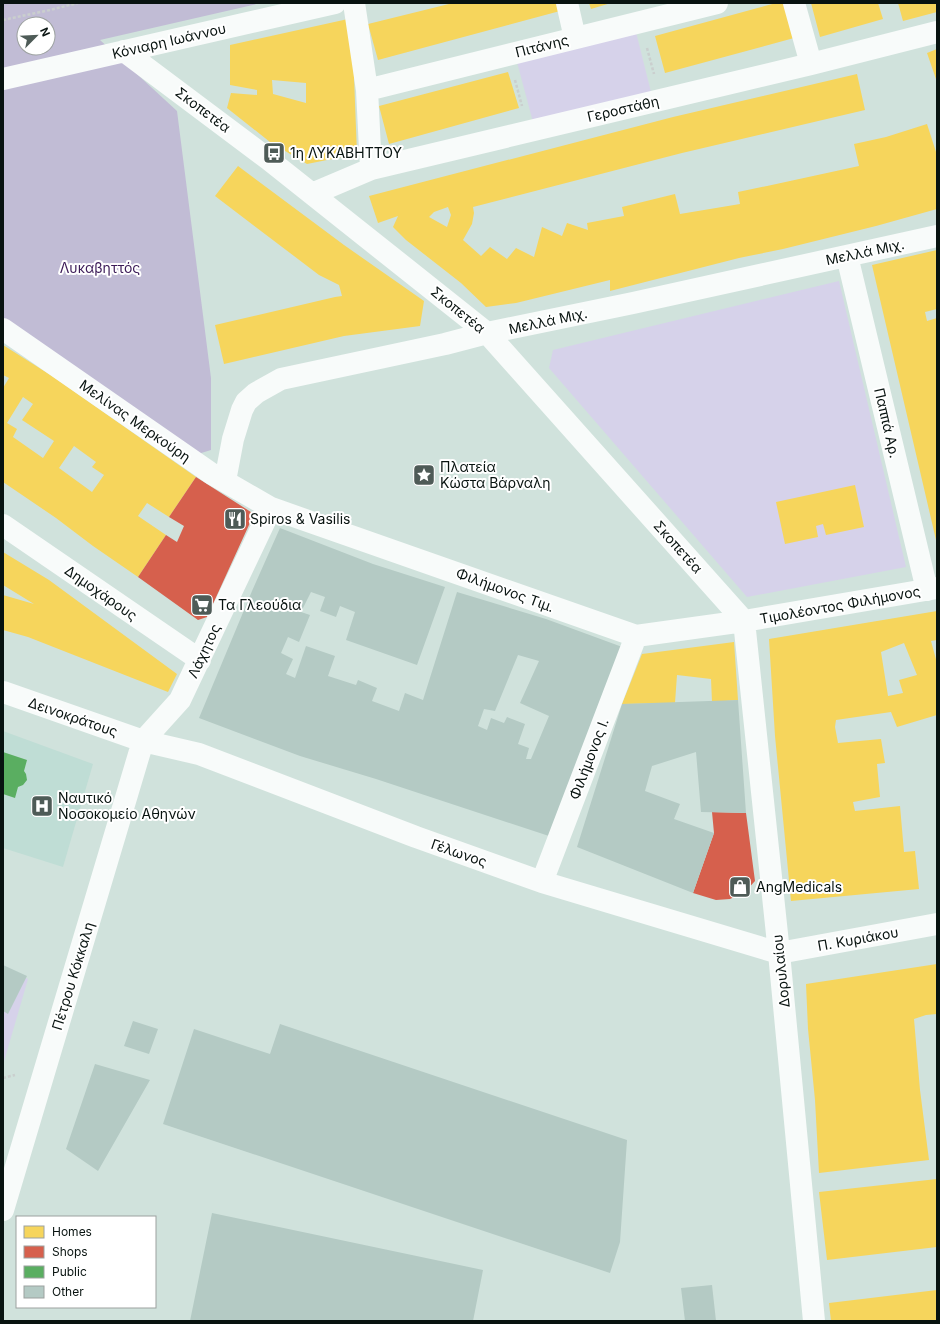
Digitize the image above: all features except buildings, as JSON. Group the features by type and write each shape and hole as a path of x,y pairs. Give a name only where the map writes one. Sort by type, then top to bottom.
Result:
{"street":[{"name":"Κόνιαρη Ιωάννου","path":"3,80 335,3"},
{"path":"354,3 367,90 371,169"},
{"path":"567,3 575,38"},
{"name":"Πιτάνης","path":"367,90 717,3"},
{"path":"794,3 811,64"},
{"name":"Γεροστάθη","path":"312,194 371,169 811,64 937,32"},
{"name":"Σκοπετέα","path":"124,51 268,159 487,333 744,621"},
{"name":"Μελλά Μιχ.","path":"225,481 233,439 246,402 256,393 281,379 937,236"},
{"name":"Παππά Αρ.","path":"847,256 932,589"},
{"name":"Μελίνας Μερκούρη","path":"3,329 206,470 271,508"},
{"name":"Φιλήμονος Τιμ.","path":"271,508 636,636 744,621"},
{"name":"Λάχητος","path":"143,742 180,700 271,508"},
{"name":"Δημοχάρους","path":"3,525 200,660"},
{"name":"Τιμoλέοντος Φιλήμονος","path":"744,621 932,589"},
{"name":"Δορυλαίου","path":"744,621 779,953 814,1321"},
{"name":"Φιλήμονος Ι.","path":"542,882 636,636"},
{"name":"Δεινοκράτους","path":"3,692 143,742"},
{"name":"Γέλωνος","path":"143,742 199,754 416,837 542,882 779,953"},
{"name":"Πέτρου Κόκκαλη","path":"3,1210 143,742"},
{"name":"Π. Κυριάκου","path":"779,953 937,924"}],"path":[{"path":"3,20 78,3"},
{"path":"641,22 660,100"},
{"path":"509,54 528,132"},
{"path":"3,1078 15,1074"}],"shaded area":[{"path":"636,32 651,92 533,122 517,62"},
{"path":"839,281 906,567 747,597 549,368 553,350"},
{"name":"Ναυτικό Νοσοκομείο Αθηνών","path":"3,731 93,764 63,867 3,848"},
{"path":"3,965 28,979 3,1065"}],"green space":[{"name":"Λυκαβηττός","path":"3,3 261,3 100,40 177,111 211,378 211,450 198,454 3,318"}],"place":[{"name":"1η ΛΥΚΑΒΗΤΤΟΥ","path":"274,153"},
{"name":"Πλατεία Κώστα Βάρναλη","path":"424,475"},
{"name":"Spiros & Vasilis","path":"235,519"},
{"name":"Τα Γλεούδια","path":"202,605"},
{"name":"Ναυτικό Νοσοκομείο Αθηνών","path":"42,806"},
{"name":"AngMedicals","path":"740,887"}]}
